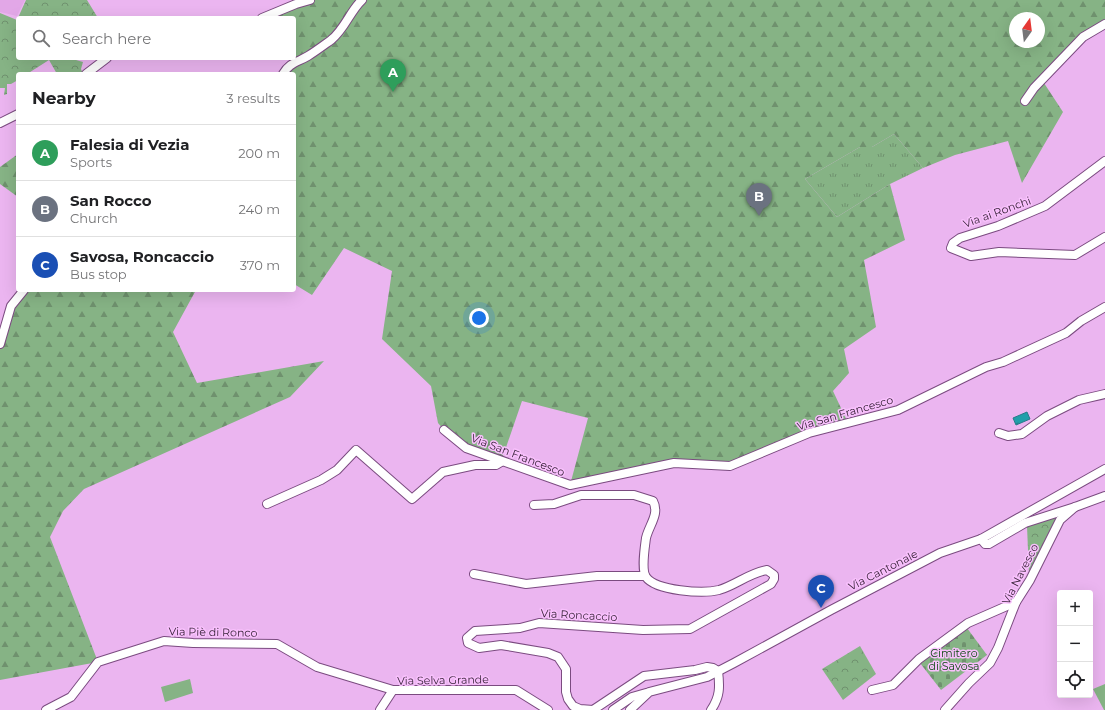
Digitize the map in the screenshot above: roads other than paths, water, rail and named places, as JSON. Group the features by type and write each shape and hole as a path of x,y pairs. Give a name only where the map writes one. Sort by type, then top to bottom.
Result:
{"street":[{"path":"267,16 310,0"},
{"path":"285,72 293,62 307,56 332,39 345,23 354,8 362,0"},
{"path":"1025,101 1034,88 1083,37 1105,24"},
{"path":"89,72 104,60"},
{"path":"0,124 16,115"},
{"name":"Via ai Ronchi","path":"1105,161 1045,206 998,226 960,238 953,243 951,248 971,256 999,252 1075,255 1105,237"},
{"path":"0,344 11,306 22,292"},
{"name":"Via San Francesco","path":"444,430 466,448 501,462 570,485 674,463 730,466 809,433 903,408 986,367 1003,362 1066,333 1081,321 1105,307"},
{"path":"999,432 1008,436 1022,434 1047,416 1078,400 1105,394"},
{"path":"267,504 321,480 337,470 356,450 412,499 425,490 443,472 475,465 496,465 501,462"},
{"name":"Via Cantonale","path":"613,710 632,697 679,685 718,671 940,553 981,539 1105,469"},
{"path":"474,574 526,584 597,576 645,576 644,551 647,532 655,515 656,506 653,501 634,495 581,495 554,504 534,505"},
{"path":"981,539 985,544 989,544 1026,523 1105,496"},
{"name":"Via Navesco","path":"945,710 954,698 990,663 998,648 1016,602 1030,580 1060,520 1076,507"},
{"name":"Via Roncaccio","path":"645,576 662,586 687,592 720,590 762,571 771,572 774,579 771,584 690,629 643,630 538,623 520,628 475,631 467,638 468,643 479,648 501,645 548,653 558,657 566,669 566,692 568,699 573,706 580,709 593,710 599,707 644,676 695,670 707,667 718,671"},
{"path":"872,690 893,685 919,659 968,623 1016,602"},
{"name":"Via Piè di Ronco","path":"46,710 71,697 98,662 164,641 193,643 277,644 317,667 393,690"},
{"path":"711,710 719,697 718,671"},
{"name":"Via Selva Grande","path":"380,710 393,690 516,690 548,710"},
{"path":"630,710 649,692"}],"water":[{"path":"1027,412 1030,419 1016,425 1013,418"}],"place":[{"name":"Falesia di Vezia","path":"393,92"},
{"name":"San Rocco","path":"759,216"},
{"name":"Savosa, Roncaccio","path":"821,608"}],"park label":[{"name":"Cimitero di Savosa","path":"954,659"}]}
